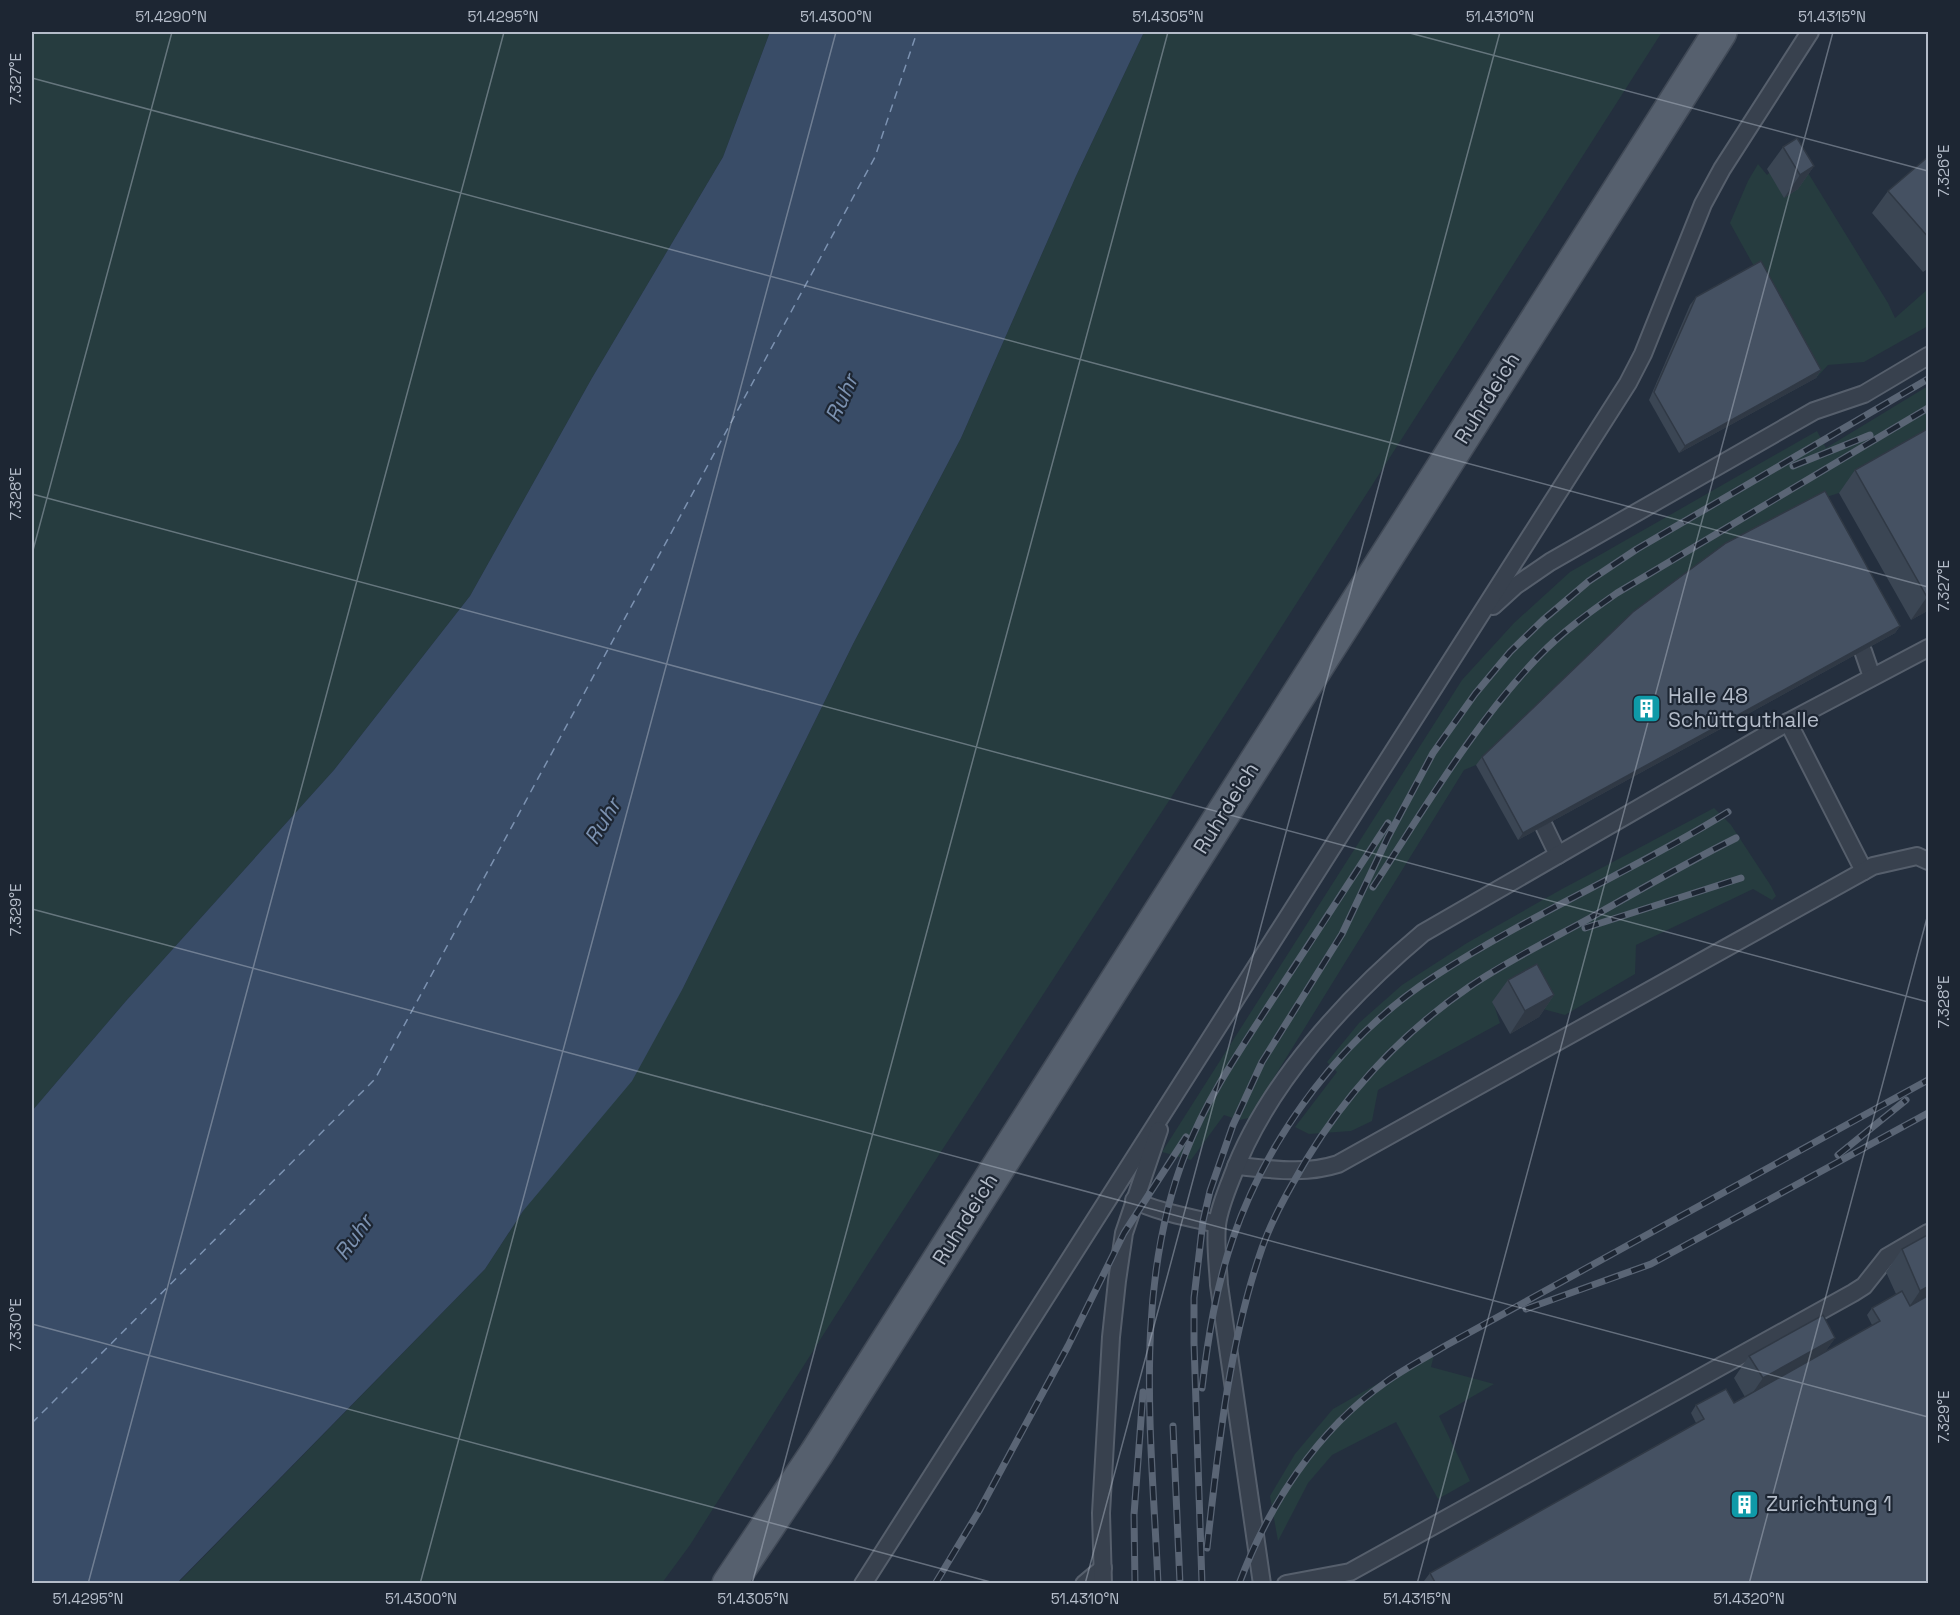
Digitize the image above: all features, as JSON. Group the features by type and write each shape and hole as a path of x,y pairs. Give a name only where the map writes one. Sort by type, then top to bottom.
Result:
{"main road":[{"name":"Ruhrdeich","path":"729,1584 828,1435 1720,32"}],"lane":[{"path":"862,1584 1628,382 1643,354 1703,204 1722,169 1810,32"},
{"path":"1478,618 1515,586 1550,562 1814,411 1864,394 1929,356"},
{"path":"1262,1584 1219,1285 1218,1224 1224,1197 1236,1166 1263,1115 1311,1044 1388,963 1423,933 1788,722 1929,648"},
{"path":"1863,651 1872,677"},
{"path":"1788,722 1864,871"},
{"path":"1544,826 1558,855"},
{"path":"1236,1166 1299,1171 1338,1164 1873,866 1917,856 1929,861"},
{"path":"1084,1584 1103,1576 1101,1513 1111,1337 1124,1233 1168,1104"},
{"path":"1134,1200 1218,1224"},
{"path":"1286,1584 1350,1572 1853,1293 1864,1286 1887,1257 1929,1233"}],"green space":[{"path":"32,32 770,32 723,157 592,378 470,596 334,770 126,1001 32,1111"},
{"path":"1144,32 1662,32 1250,676 870,1261 690,1545 662,1583 177,1584 485,1269 523,1211 683,988 853,644 961,438 1076,176"},
{"path":"1794,150 1895,318 1928,289 1928,326 1864,362 1828,365 1816,378 1730,223 1758,164 1767,175"},
{"path":"1928,386 1928,440 1839,493 1820,499 1627,620 1476,765 1464,770 1249,1118 1239,1120 1224,1115 1191,1160 1162,1152 1462,680 1514,623 1570,572 1817,431 1826,448"},
{"path":"1714,808 1731,825 1771,886 1776,896 1772,900 1753,889 1636,945 1635,974 1565,1015 1532,1006 1493,1002 1500,1023 1378,1090 1372,1121 1351,1131 1309,1134 1295,1127 1337,1072 1327,1062 1359,1023 1402,985 1467,943 1562,889"},
{"path":"1435,1351 1431,1367 1494,1384 1439,1416 1470,1481 1438,1499 1396,1422 1332,1455 1308,1483 1278,1541 1270,1496 1295,1454 1333,1409"}],"water":[{"name":"Ruhr","path":"770,32 1144,32 1076,176 961,438 853,644 683,988 632,1081 523,1211 485,1269 177,1583 32,1583 32,1111 126,1001 334,770 470,596 592,378 723,157"}],"building":[{"path":"1797,138 1814,166 1800,175 1783,147"},
{"path":"1929,156 1929,238 1888,191"},
{"path":"1761,261 1821,370 1685,446 1654,392 1696,297"},
{"path":"1929,428 1929,596 1927,597 1855,470"},
{"name":"Halle 48 Schüttguthalle","path":"1825,491 1900,626 1523,833 1482,757 1633,612 1726,543"},
{"path":"1537,964 1554,995 1525,1011 1508,980"},
{"path":"1929,1234 1929,1286 1920,1291 1902,1249"},
{"name":"Zurichtung 1","path":"1902,1291 1910,1306 1929,1295 1929,1584 1436,1584 1430,1573 1704,1419 1696,1405 1726,1389 1734,1403 1880,1321 1872,1308"},
{"path":"1823,1315 1835,1338 1763,1378 1749,1356"}],"ferry route":[{"path":"32,1423 375,1079 875,157 917,32"}],"railway":[{"path":"1202,1584 1194,1298 1203,1221 1210,1191 1233,1125 1262,1062 1342,934 1388,837 1433,753 1475,694 1510,652 1589,581 1637,549 1928,379"},
{"path":"1373,887 1471,739 1515,682 1557,639 1617,593 1928,408"},
{"path":"1793,466 1870,435"},
{"path":"1202,1388 1217,1294 1233,1238 1248,1200 1288,1126 1340,1057 1370,1027 1435,976 1507,933 1728,812"},
{"path":"1158,1584 1150,1420 1150,1365 1152,1311 1158,1257 1169,1204 1194,1132 1214,1093 1388,823"},
{"path":"1207,1548 1226,1396 1251,1284 1265,1239 1276,1215 1328,1126 1369,1074 1392,1051 1416,1028 1483,977 1736,838"},
{"path":"1585,928 1741,878"},
{"path":"1239,1584 1264,1526 1298,1472 1338,1423 1386,1382 1445,1346 1928,1080"},
{"path":"1838,1155 1906,1100"},
{"path":"1526,1309 1651,1264 1928,1113"},
{"path":"935,1584 979,1511 1068,1346 1124,1233 1186,1137"},
{"path":"1135,1584 1134,1515 1143,1392"},
{"path":"1173,1426 1180,1584"}],"place":[{"name":"Halle 48 Schüttguthalle","path":"1647,708"},
{"name":"Zurichtung 1","path":"1745,1504"}]}
